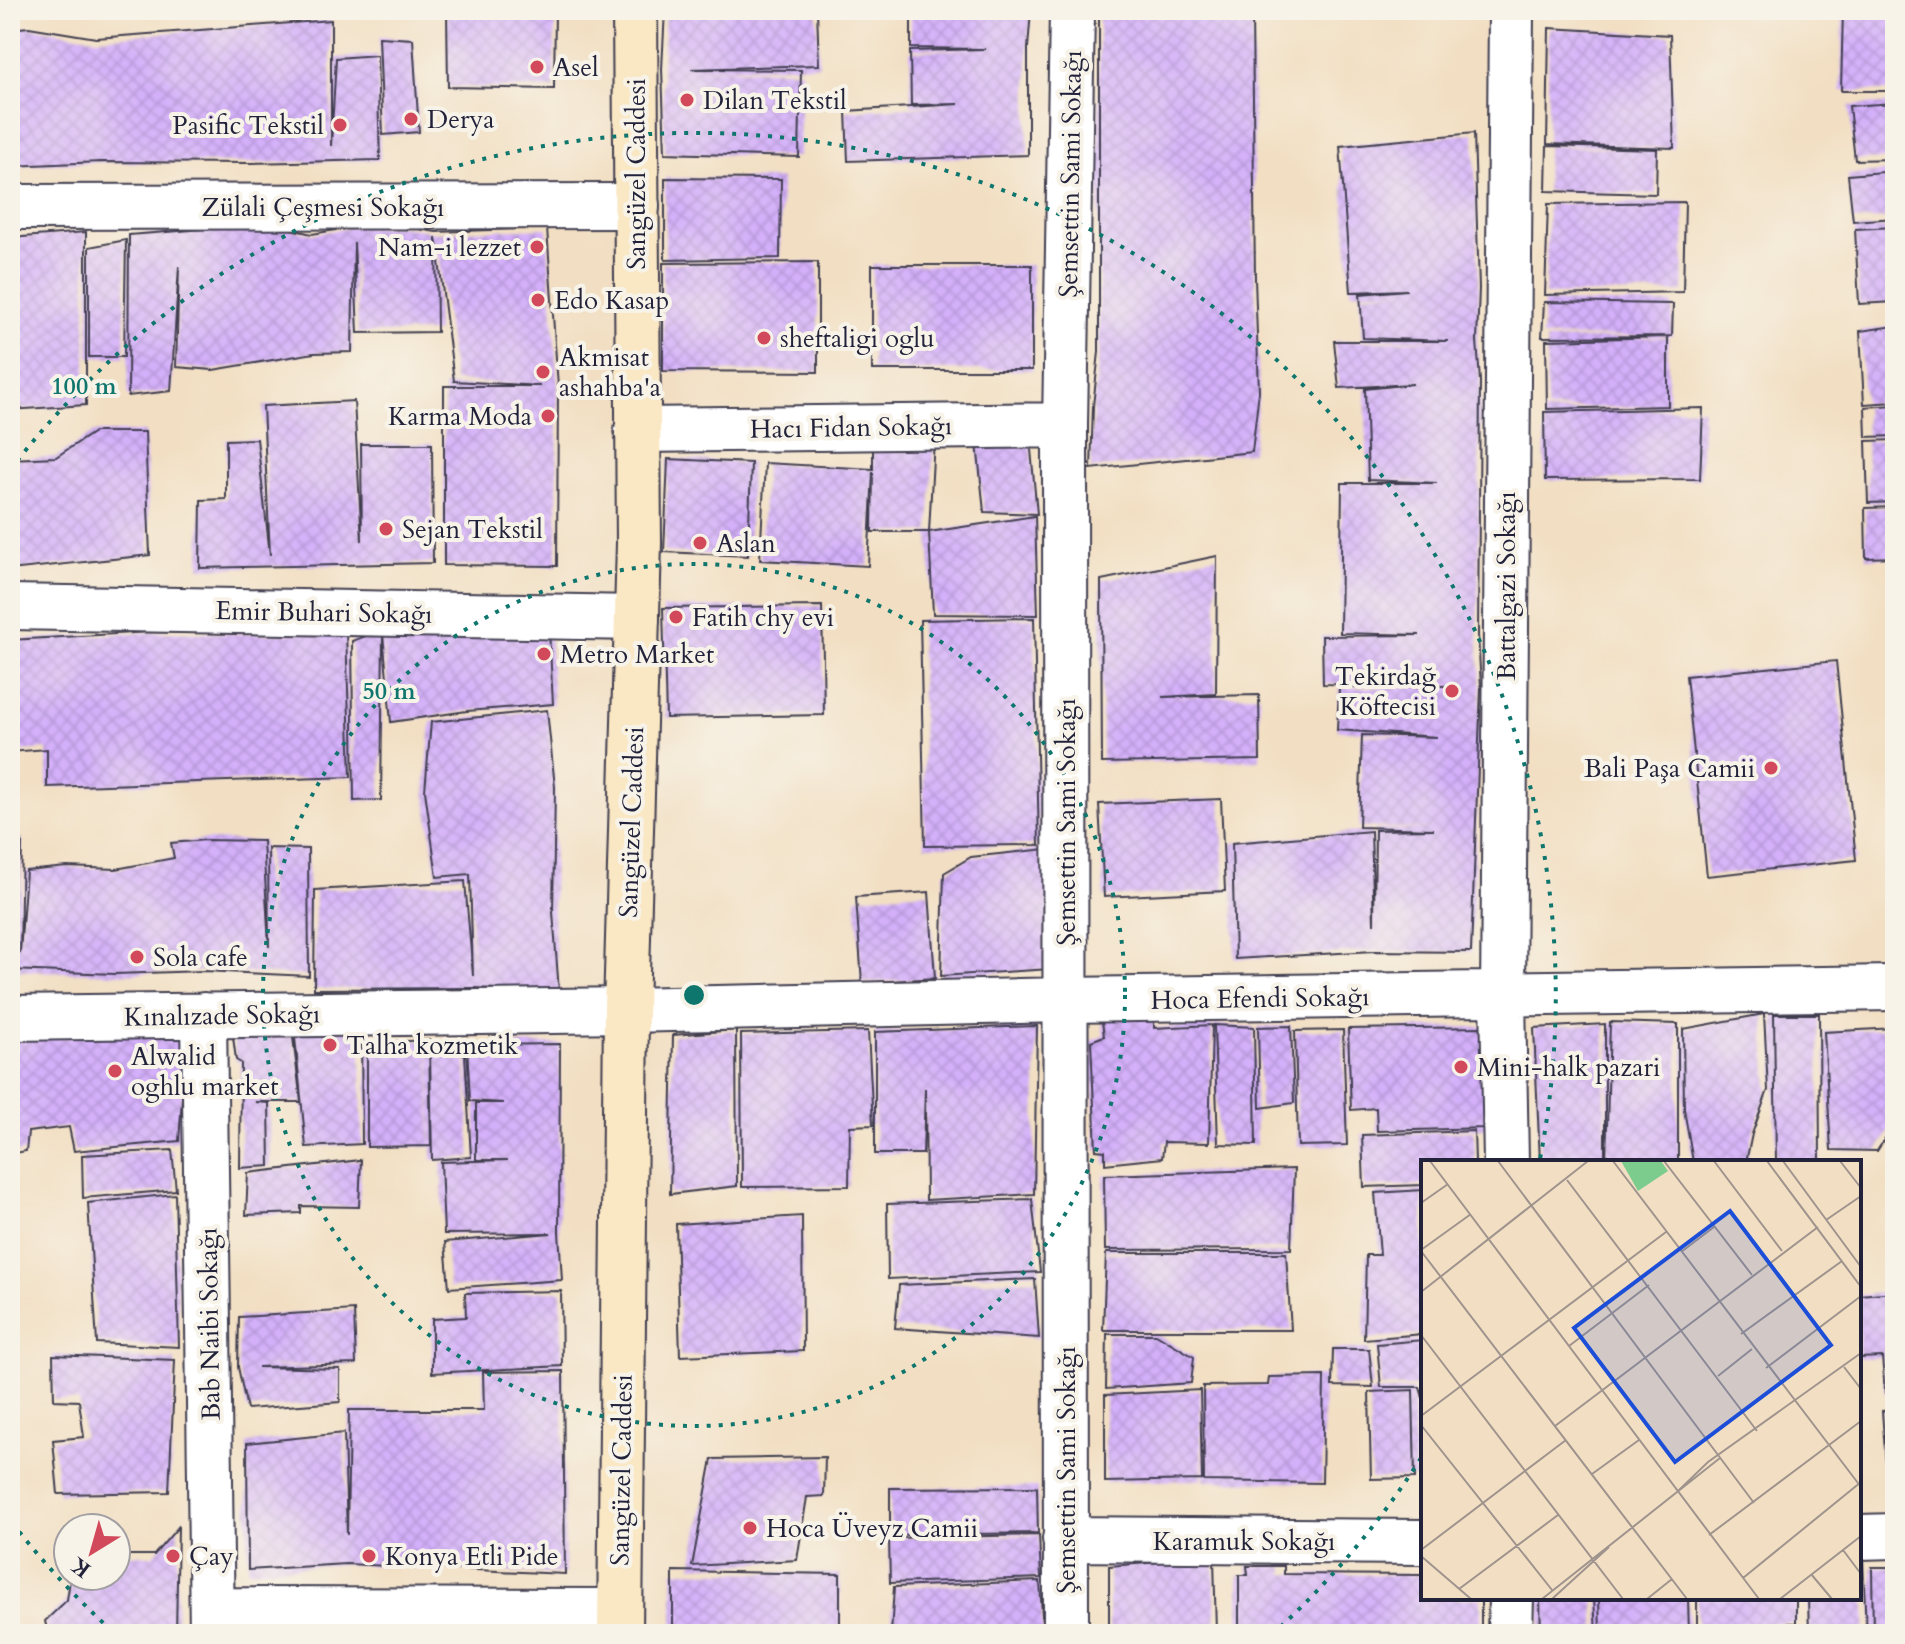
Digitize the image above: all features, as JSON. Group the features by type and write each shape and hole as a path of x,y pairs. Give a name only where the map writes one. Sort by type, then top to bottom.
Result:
{"street":[{"name":"Sangüzel Caddesi","path":"620,1622 626,1010 637,618 635,10"},
{"name":"Şemsettin Sami Sokağı","path":"1066,1634 1065,425 1072,10"},
{"name":"Battalgazi Sokağı","path":"1506,1160 1503,996 1511,10"},
{"name":"Zülali Çeşmesi Sokağı","path":"10,207 637,206"},
{"name":"Hacı Fidan Sokağı","path":"637,430 1065,425"},
{"name":"Emir Buhari Sokağı","path":"10,607 637,618"},
{"name":"Hoca Efendi Sokağı","path":"626,1010 1895,988"},
{"name":"Kınalızade Sokağı","path":"10,1018 626,1010"},
{"name":"Bab Naibi Sokağı","path":"204,1015 212,1622"},
{"path":"1861,1537 1895,1536"},
{"name":"Karamuk Sokağı","path":"1065,1539 1421,1542"},
{"path":"1510,1634 1511,1600"},
{"path":"212,1622 620,1622"}],"building":[{"path":"447,10 555,10 554,89 448,87"},
{"path":"665,10 817,10 819,65 691,69 801,70 799,157 665,153 662,69"},
{"path":"911,10 1031,10 1028,155 848,161 846,111 959,104 911,105 910,51 985,49 911,48"},
{"path":"1099,10 1220,10 1220,14 1252,14 1259,391 1252,452 1091,469 1099,352"},
{"path":"1843,10 1895,10 1895,91 1841,91"},
{"path":"331,20 331,146 336,58 377,55 380,160 101,162 10,166 10,29 29,27 96,38"},
{"path":"1549,28 1670,35 1674,148 1547,144"},
{"path":"379,37 413,39 419,132 383,135"},
{"path":"1895,103 1895,159 1855,160 1849,106"},
{"path":"1474,133 1479,288 1478,635 1481,687 1471,952 1374,951 1235,959 1232,843 1371,831 1374,924 1375,830 1434,829 1359,827 1362,735 1437,737 1337,730 1339,688 1446,686 1323,684 1322,636 1420,635 1340,633 1342,483 1437,483 1368,480 1365,389 1413,384 1339,388 1334,341 1448,341 1363,338 1360,294 1407,290 1351,292 1340,146"},
{"path":"1547,146 1657,149 1656,194 1546,191"},
{"path":"1895,171 1895,218 1853,221 1848,175"},
{"path":"665,178 781,179 780,258 665,260"},
{"path":"1685,202 1683,292 1545,295 1548,204"},
{"path":"268,224 312,234 354,227 400,226 436,232 547,228 558,387 557,566 444,565 444,386 540,386 454,381 436,237 437,332 358,333 354,242 352,352 314,353 213,370 176,367 179,266 171,391 128,396 129,235"},
{"path":"1895,227 1895,302 1859,304 1855,229"},
{"path":"86,232 86,405 10,410 10,238"},
{"path":"126,240 124,357 89,357 89,247"},
{"path":"818,262 818,372 663,371 663,263"},
{"path":"872,265 1032,265 1032,370 872,370"},
{"path":"1544,302 1673,304 1672,336 1542,337"},
{"path":"1895,326 1895,402 1864,404 1860,331"},
{"path":"1668,337 1668,406 1547,409 1546,340"},
{"path":"354,401 362,541 361,444 432,444 433,563 200,568 201,500 226,499 226,440 257,439 270,555 263,406"},
{"path":"1895,405 1895,436 1866,437 1865,407"},
{"path":"1703,408 1700,479 1545,480 1544,412"},
{"path":"1029,428 1037,514 984,512 976,433"},
{"path":"94,432 145,432 150,555 10,570 10,459 56,457"},
{"path":"873,438 934,439 929,532 872,532 873,472 868,566 760,560 765,463 873,469"},
{"path":"1895,440 1895,502 1868,503 1866,441"},
{"path":"668,459 751,463 748,556 664,552"},
{"path":"1895,507 1895,557 1866,558 1865,508"},
{"path":"1035,516 1038,615 933,614 929,532"},
{"path":"1217,556 1216,694 1162,697 1259,695 1260,760 1102,763 1101,580"},
{"path":"822,606 824,715 666,718 663,608"},
{"path":"1034,618 1039,845 925,846 920,620"},
{"path":"383,630 549,630 553,704 467,711 391,722 383,634 381,800 354,801 352,641"},
{"path":"151,632 346,632 351,777 47,787 47,749 10,752 10,640"},
{"name":"Bali Paşa Camii","path":"1836,661 1856,860 1707,876 1686,676"},
{"path":"547,710 555,787 553,912 559,992 474,988 314,989 315,890 465,881 473,976 470,874 437,877 425,791 431,722"},
{"path":"1221,799 1225,891 1104,897 1099,804"},
{"path":"10,839 22,840 20,953 26,871 67,867 116,869 174,858 171,843 206,840 263,841 269,947 268,848 308,849 309,976 204,971 115,974 10,970"},
{"path":"1046,849 1051,969 941,976 944,873 971,857"},
{"path":"929,892 935,978 862,983 856,897"},
{"path":"1154,1011 1154,1028 1212,1025 1209,1143 1164,1142 1162,1158 1105,1164 1105,1151 1096,1150 1091,1041 1104,1036 1101,1014"},
{"path":"1764,1014 1768,1090 1746,1160 1693,1160 1684,1109 1683,1029"},
{"path":"1774,1014 1819,1014 1820,1160 1776,1160"},
{"path":"1610,1022 1678,1024 1678,1160 1606,1160"},
{"path":"1605,1024 1605,1160 1540,1160 1534,1028"},
{"path":"1214,1025 1254,1027 1256,1145 1218,1144"},
{"path":"1037,1026 1034,1194 926,1200 925,1088 923,1154 875,1154 875,1032"},
{"path":"1291,1026 1294,1103 1260,1108 1258,1027"},
{"path":"294,1027 361,1028 362,1144 306,1147"},
{"path":"1483,1027 1486,1128 1377,1131 1376,1108 1351,1110 1348,1029"},
{"path":"187,1028 179,1141 74,1151 69,1127 28,1132 26,1151 10,1154 10,1041"},
{"path":"1895,1028 1895,1122 1877,1151 1831,1150 1824,1032"},
{"path":"232,1029 292,1030 301,1102 255,1102 269,1103 270,1166 240,1168 241,1063 236,1060"},
{"path":"736,1030 737,1186 670,1194 673,1035"},
{"path":"1343,1030 1347,1145 1298,1146 1295,1031"},
{"path":"868,1031 873,1125 850,1126 849,1186 742,1187 741,1034"},
{"path":"429,1040 431,1146 367,1147 367,1043"},
{"path":"560,1044 559,1232 562,1280 449,1288 445,1242 551,1233 444,1234 441,1162 508,1160 476,1160 476,1103 504,1103 470,1101 467,1045"},
{"path":"430,1052 465,1054 471,1157 432,1160"},
{"path":"1474,1131 1475,1160 1421,1160 1421,1185 1364,1187 1362,1135"},
{"path":"172,1150 176,1190 83,1198 82,1155"},
{"path":"361,1160 359,1207 301,1206 301,1213 246,1215 248,1173"},
{"path":"1294,1169 1291,1249 1105,1250 1104,1175"},
{"path":"1421,1190 1421,1334 1364,1339 1366,1255 1380,1255 1375,1193"},
{"path":"175,1194 179,1347 97,1343 88,1203"},
{"path":"1032,1199 1040,1272 888,1279 887,1204"},
{"path":"802,1216 803,1351 680,1356 676,1224"},
{"path":"1106,1253 1286,1253 1291,1330 1103,1330"},
{"path":"1035,1279 1039,1338 895,1328 899,1285"},
{"path":"561,1291 562,1366 432,1373 432,1319 466,1317 465,1293"},
{"path":"1895,1292 1895,1393 1885,1393 1882,1357 1861,1358 1861,1295"},
{"path":"354,1310 356,1364 258,1367 340,1369 340,1402 247,1409 238,1367 239,1317"},
{"path":"1107,1334 1156,1334 1194,1357 1191,1383 1106,1389"},
{"path":"1421,1340 1421,1391 1420,1387 1381,1387 1377,1344"},
{"path":"1333,1349 1369,1349 1373,1387 1332,1386"},
{"path":"53,1355 175,1360 169,1492 58,1494 53,1440 84,1437 79,1401 54,1400"},
{"path":"563,1371 565,1574 346,1564 248,1570 247,1443 344,1433 347,1535 349,1410 484,1410 483,1372"},
{"path":"1324,1376 1322,1483 1204,1481 1203,1386 1268,1385 1269,1377"},
{"path":"1200,1390 1202,1480 1105,1482 1105,1395"},
{"path":"1413,1390 1415,1478 1371,1479 1369,1392"},
{"path":"1895,1410 1895,1493 1888,1493 1882,1411"},
{"name":"Hoca Üveyz Camii","path":"825,1457 824,1496 807,1497 797,1560 692,1566 712,1459"},
{"path":"1037,1487 1038,1533 890,1535 890,1488"},
{"path":"178,1527 176,1634 48,1634 45,1621 67,1600 68,1592 132,1592 132,1555 154,1555"},
{"path":"1039,1535 1041,1578 890,1583 889,1538"},
{"path":"1863,1556 1866,1634 1809,1634 1808,1600 1861,1600"},
{"path":"1214,1558 1216,1631 1109,1634 1109,1566"},
{"path":"1247,1566 1284,1566 1284,1574 1421,1575 1421,1600 1481,1600 1481,1634 1239,1634 1239,1575 1248,1575"},
{"path":"1872,1567 1895,1567 1895,1634 1873,1634"},
{"path":"673,1571 840,1574 840,1634 673,1634"},
{"path":"1040,1581 1043,1634 891,1634 894,1587"},
{"path":"1540,1600 1594,1600 1596,1634 1541,1634"},
{"path":"1599,1600 1688,1600 1689,1634 1600,1634"},
{"path":"1697,1600 1796,1600 1796,1623 1770,1623 1770,1634 1697,1634"}],"place":[{"name":"Asel","path":"537,67"},
{"name":"Dilan Tekstil","path":"687,100"},
{"name":"Derya","path":"411,119"},
{"name":"Pasific Tekstil","path":"340,125"},
{"name":"Nam-i lezzet","path":"537,247"},
{"name":"Edo Kasap","path":"538,300"},
{"name":"sheftaligi oglu","path":"764,338"},
{"name":"Akmisat ashahba'a","path":"543,372"},
{"name":"Karma Moda","path":"548,416"},
{"name":"Sejan Tekstil","path":"386,529"},
{"name":"Aslan","path":"700,543"},
{"name":"Fatih chy evi","path":"676,617"},
{"name":"Metro Market","path":"544,654"},
{"name":"Tekirdağ Köftecisi","path":"1452,691"},
{"name":"Bali Paşa Camii","path":"1771,768"},
{"name":"Sola cafe","path":"137,957"},
{"name":"Talha kozmetik","path":"330,1045"},
{"name":"Mini-halk pazari","path":"1461,1067"},
{"name":"Alwalid oghlu market","path":"115,1071"},
{"name":"Hoca Üveyz Camii","path":"750,1528"},
{"name":"Çay","path":"173,1556"},
{"name":"Konya Etli Pide","path":"369,1556"}]}
